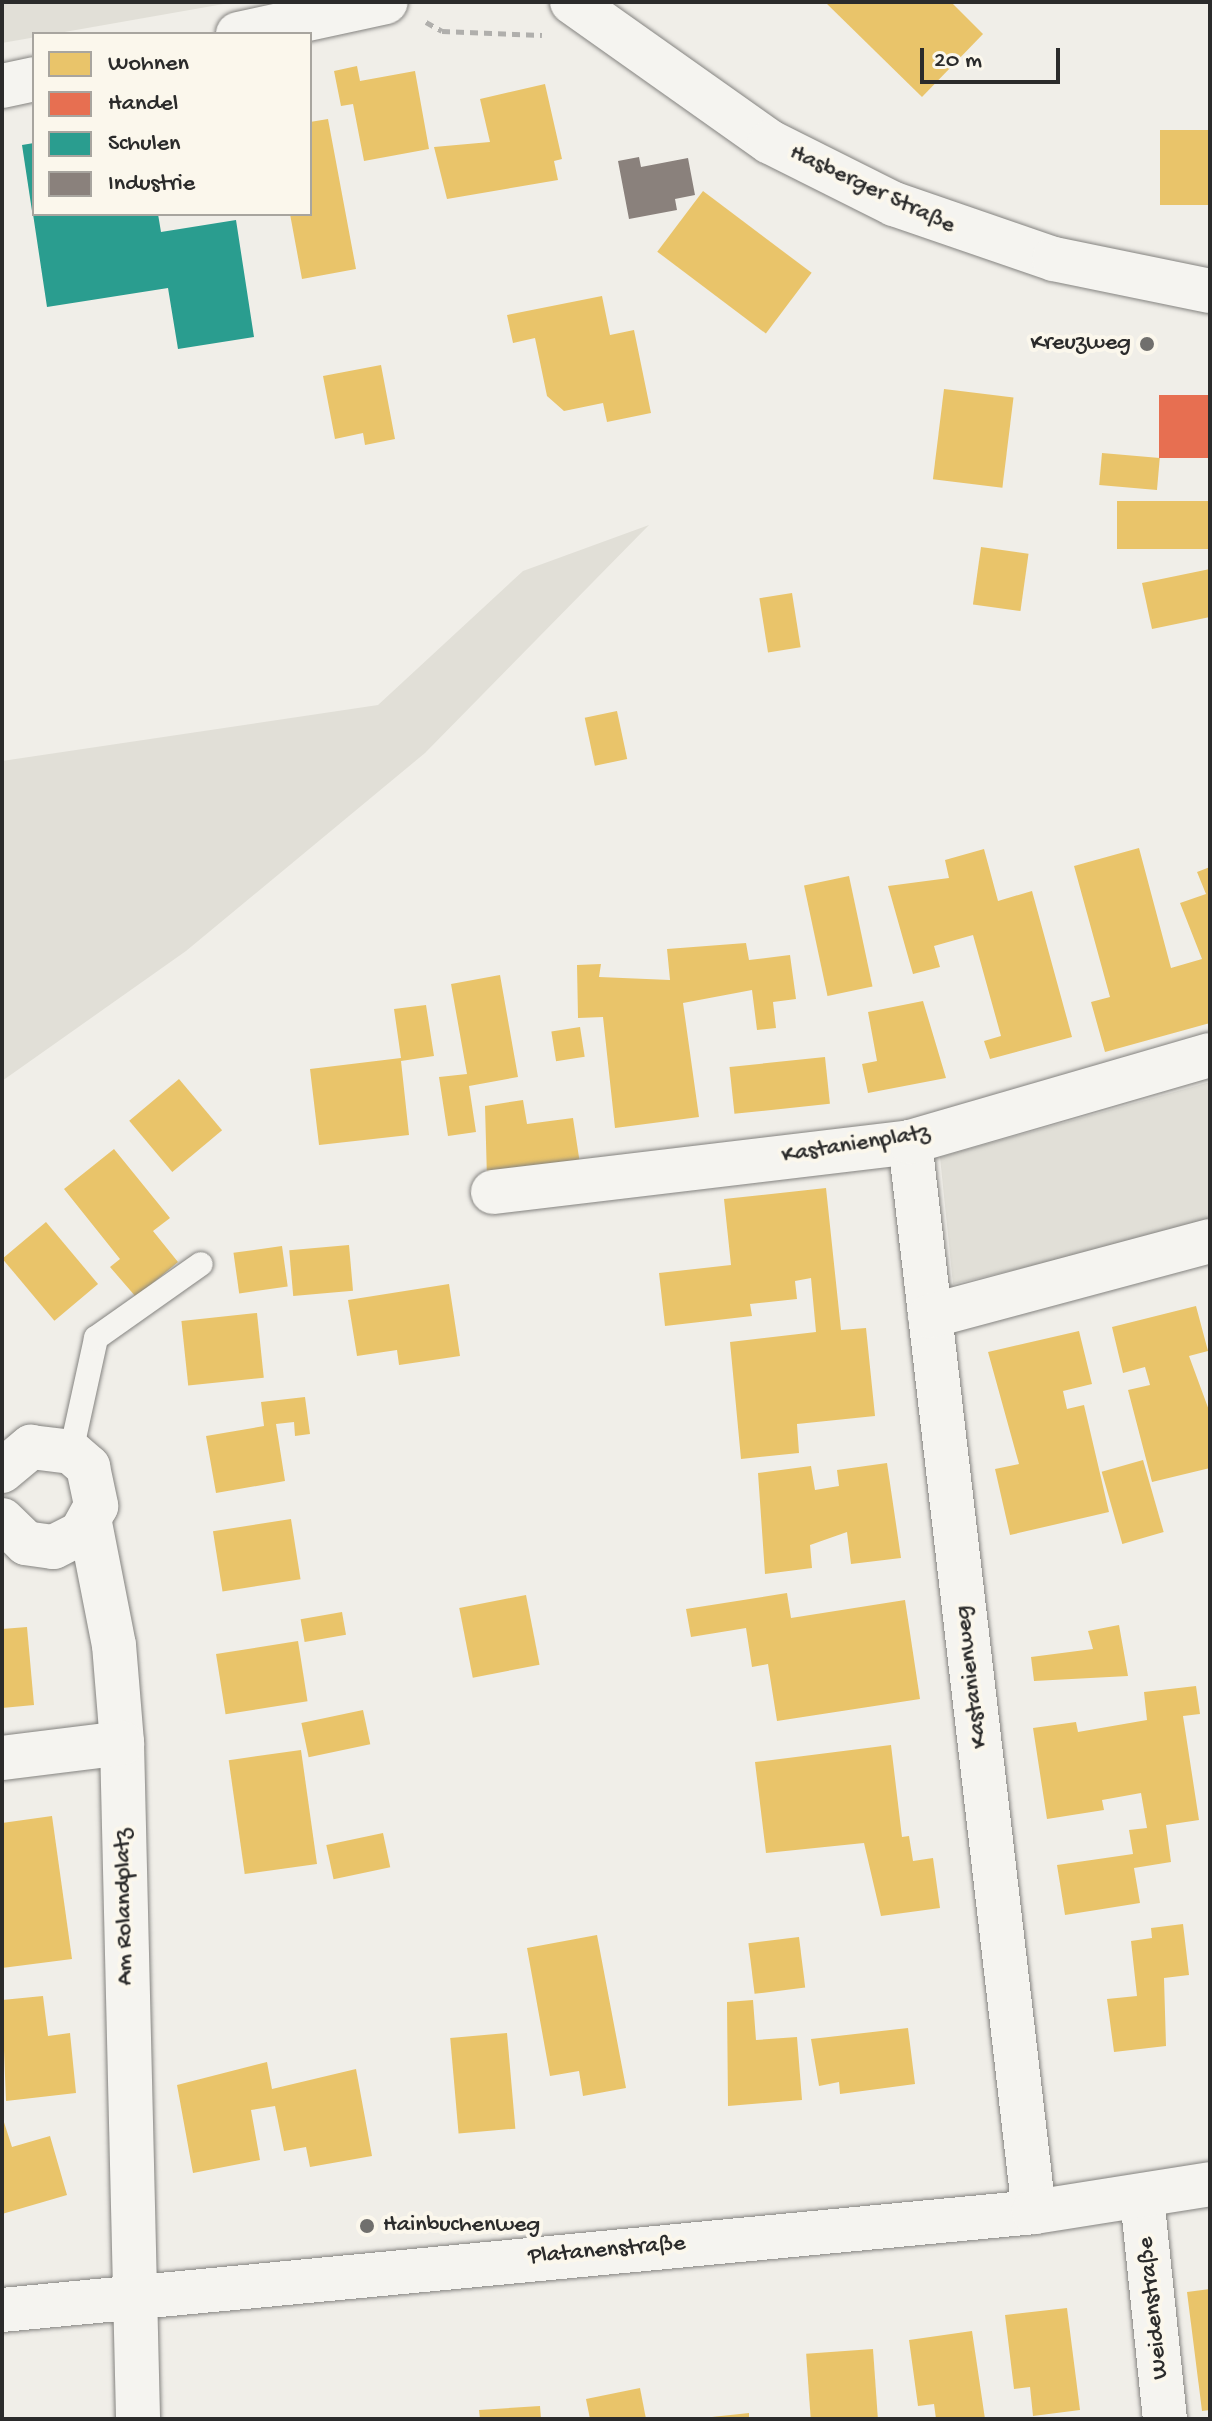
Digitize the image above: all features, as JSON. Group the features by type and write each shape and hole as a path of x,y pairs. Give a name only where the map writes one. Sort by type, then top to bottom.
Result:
{"street":[{"name":"Hasberger Straße","path":"572,2 617,38 770,142 894,204 1054,259 1210,291"},
{"path":"251,32 401,9"},
{"path":"2,86 32,79"},
{"name":"Kastanienplatz","path":"493,1192 910,1142 1210,1055"},
{"name":"Kastanienweg","path":"910,1142 1034,2212"},
{"path":"930,1316 1210,1241"},
{"path":"2,1471 31,1447 71,1452"},
{"name":"Am Rolandplatz","path":"71,1452 95,1483 90,1523 114,1645 122,1743 133,2293"},
{"path":"2,1520 26,1543 53,1547 90,1523"},
{"path":"2,1758 122,1743"},
{"name":"Platanenstraße","path":"2,2310 133,2293 1034,2212 1210,2184"},
{"name":"Weidenstraße","path":"1142,2197 1165,2419"},
{"path":"133,2293 138,2419"}],"lane":[{"path":"71,1452 96,1338 201,1264"}],"path":[{"path":"401,9 442,31 617,38"}],"shaded area":[{"path":"2,2 235,2 65,32 32,32 32,38 2,43"},
{"path":"649,525 425,753 186,951 2,1081 2,761 378,705 523,571"},
{"path":"1210,1082 1210,1225 953,1284 940,1157"}],"building: Wohnen":[{"path":"825,2 951,2 983,34 922,97"},
{"path":"357,66 360,81 415,71 429,149 364,161 353,104 341,106 334,71"},
{"path":"545,84 562,159 554,161 558,180 447,199 434,147 490,142 480,99"},
{"path":"328,119 356,269 302,279 290,216 312,216 312,122"},
{"path":"1160,130 1210,130 1210,205 1160,205"},
{"path":"703,191 812,273 766,334 657,252"},
{"path":"602,296 610,335 634,330 651,413 607,422 603,403 564,411 547,396 535,338 513,343 507,315"},
{"path":"381,365 395,439 365,445 363,433 335,439 323,376"},
{"path":"944,389 1013,398 1002,488 933,479"},
{"path":"1102,453 1160,458 1157,490 1099,485"},
{"path":"1117,501 1210,501 1210,549 1117,549"},
{"path":"981,547 1029,554 1020,611 973,604"},
{"path":"1210,569 1210,617 1152,629 1142,583"},
{"path":"792,593 801,647 768,652 759,598"},
{"path":"617,711 627,759 595,766 585,718"},
{"path":"1139,848 1171,968 1202,959 1180,903 1206,894 1197,872 1210,867 1210,1023 1105,1052 1091,1002 1110,997 1074,866"},
{"path":"984,849 998,901 1032,891 1072,1037 990,1059 984,1041 1001,1036 973,935 934,946 940,967 913,974 888,886 949,878 945,860"},
{"path":"849,876 872,987 827,996 804,886"},
{"path":"746,943 749,960 790,955 796,999 773,1002 776,1028 757,1030 752,990 683,1003 699,1117 615,1128 603,1017 578,1018 577,965 601,964 599,977 670,980 667,949"},
{"path":"500,975 518,1077 469,1086 476,1132 448,1136 439,1077 467,1074 451,984"},
{"path":"923,1001 946,1078 868,1093 862,1064 877,1061 868,1012"},
{"path":"426,1005 434,1056 401,1061 409,1135 319,1145 310,1069 401,1058 394,1009"},
{"path":"580,1027 585,1057 556,1061 551,1032"},
{"path":"825,1057 830,1104 734,1114 730,1067"},
{"path":"179,1079 222,1130 172,1172 129,1121"},
{"path":"523,1100 527,1124 573,1118 580,1164 487,1179 485,1106"},
{"path":"114,1149 170,1218 153,1231 178,1262 136,1297 110,1267 120,1259 64,1189"},
{"path":"826,1188 841,1330 866,1328 875,1416 797,1424 799,1453 741,1459 730,1342 816,1332 811,1278 795,1281 797,1299 750,1304 752,1316 665,1326 659,1273 731,1265 724,1199"},
{"path":"46,1222 98,1284 54,1321 2,1259"},
{"path":"349,1245 353,1291 293,1296 289,1250"},
{"path":"282,1246 288,1287 239,1293 233,1253"},
{"path":"449,1284 460,1356 399,1365 397,1350 357,1356 348,1300"},
{"path":"1196,1306 1208,1351 1189,1356 1210,1413 1210,1468 1152,1482 1128,1390 1150,1385 1145,1367 1123,1373 1112,1327"},
{"path":"257,1313 264,1378 188,1386 181,1321"},
{"path":"1079,1331 1092,1384 1063,1391 1067,1409 1084,1405 1109,1512 1010,1535 995,1469 1019,1464 988,1352"},
{"path":"305,1397 310,1434 295,1436 294,1422 276,1424 285,1481 216,1493 206,1436 264,1426 261,1402"},
{"path":"1143,1460 1164,1532 1122,1544 1102,1472"},
{"path":"887,1463 901,1558 851,1564 847,1532 810,1545 812,1568 765,1574 758,1473 811,1466 815,1490 839,1486 837,1470"},
{"path":"291,1519 301,1579 223,1592 213,1531"},
{"path":"787,1593 791,1618 905,1600 920,1699 777,1721 768,1664 752,1667 746,1628 691,1637 686,1609"},
{"path":"526,1595 540,1665 473,1678 459,1608"},
{"path":"342,1612 346,1635 305,1642 301,1619"},
{"path":"1119,1625 1128,1676 1034,1681 1031,1657 1093,1649 1088,1631"},
{"path":"27,1627 34,1705 2,1708 2,1629"},
{"path":"298,1641 308,1701 226,1714 216,1654"},
{"path":"1196,1686 1200,1714 1183,1716 1199,1820 1166,1825 1171,1862 1134,1868 1140,1903 1065,1915 1057,1865 1133,1854 1129,1830 1147,1828 1141,1793 1102,1800 1104,1810 1047,1819 1033,1728 1076,1722 1078,1732 1147,1720 1144,1692"},
{"path":"363,1710 370,1744 309,1757 301,1723"},
{"path":"891,1745 902,1837 909,1836 913,1861 933,1858 940,1908 881,1916 864,1843 766,1853 755,1762"},
{"path":"301,1750 317,1864 245,1874 229,1760"},
{"path":"52,1816 72,1959 2,1968 2,1823"},
{"path":"383,1833 390,1867 334,1879 326,1845"},
{"path":"1183,1924 1189,1975 1164,1978 1166,2046 1114,2052 1107,1999 1137,1996 1131,1941 1152,1938 1151,1928"},
{"path":"597,1935 626,2088 583,2096 579,2071 550,2076 527,1948"},
{"path":"799,1937 805,1988 755,1994 748,1943"},
{"path":"43,1996 48,2036 70,2033 76,2093 6,2101 2,2000"},
{"path":"753,2000 756,2040 797,2037 802,2100 728,2106 727,2002"},
{"path":"908,2028 915,2084 840,2094 839,2082 819,2086 811,2039"},
{"path":"507,2033 515,2129 459,2134 450,2038"},
{"path":"267,2062 272,2089 356,2069 372,2156 310,2167 306,2147 284,2151 275,2106 251,2110 260,2160 193,2173 177,2085"},
{"path":"2,2116 12,2147 50,2136 67,2195 2,2214"},
{"path":"1210,2289 1210,2410 1202,2411 1187,2292"},
{"path":"1067,2308 1080,2410 1033,2416 1030,2387 1014,2389 1005,2315"},
{"path":"972,2331 985,2419 936,2419 934,2404 918,2406 909,2340"},
{"path":"873,2349 878,2419 811,2419 806,2354"},
{"path":"640,2388 646,2419 590,2419 586,2399"},
{"path":"540,2406 541,2419 480,2419 479,2410"},
{"path":"749,2413 749,2419 712,2419 712,2417"}],"building: Handel":[{"path":"1159,395 1210,395 1210,458 1159,458"}],"building: Schulen":[{"path":"32,143 32,211 22,145"},
{"path":"33,216 158,216 161,232 236,220 254,337 178,349 168,288 47,307"}],"building: Industrie":[{"path":"639,157 641,167 688,158 695,195 675,199 677,210 629,219 618,161"}],"place":[{"name":"Kreuzweg","path":"1147,344"},
{"name":"Hainbuchenweg","path":"367,2226"}]}
